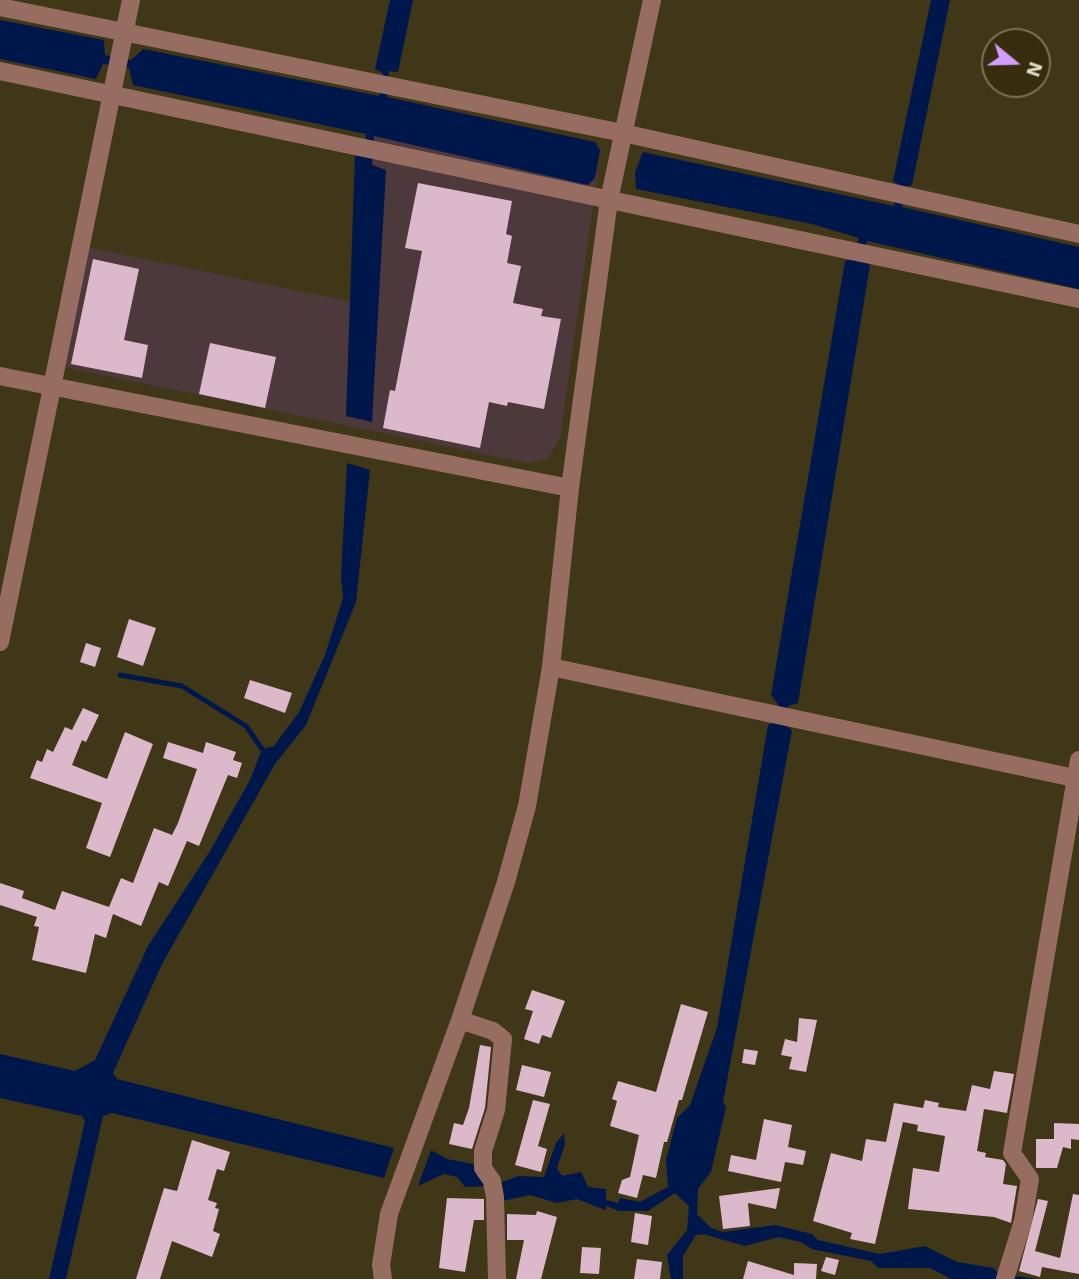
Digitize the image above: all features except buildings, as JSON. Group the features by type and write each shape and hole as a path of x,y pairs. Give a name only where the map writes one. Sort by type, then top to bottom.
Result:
{"street":[{"path":"0,642 131,0"},
{"path":"383,1279 381,1265 389,1214 460,1020 506,882 527,806 551,667 570,488 609,200 652,0"},
{"path":"0,7 624,134 1079,234"},
{"path":"0,71 1079,299"},
{"path":"0,376 570,488"},
{"path":"551,667 1077,779"},
{"path":"1006,1276 1023,1221 1030,1179 1012,1153 1079,760"},
{"path":"460,1020 494,1031 503,1039 496,1110 483,1152 483,1168 493,1187 497,1279"}],"shaded area":[{"path":"371,120 598,171 560,438 547,460 527,463 64,367 86,247 362,304"}],"water":[{"path":"390,0 413,0 398,72 389,71 387,97 595,142 600,150 595,178 588,185 374,136 372,165 386,170 372,422 346,416 355,155 365,157 366,134 133,85 129,68 103,64 96,79 0,59 0,20 104,40 105,55 131,60 143,49 379,96 383,73 375,69"},
{"path":"931,0 950,0 912,185 906,187 902,207 1079,247 1079,289 867,241 863,260 870,265 798,703 788,706 785,725 792,730 723,1102 726,1107 711,1172 698,1189 697,1214 711,1228 723,1232 775,1225 812,1234 818,1240 880,1254 925,1246 957,1262 994,1268 999,1274 1038,1279 951,1279 930,1268 878,1268 871,1261 812,1249 801,1242 778,1237 745,1246 703,1234 696,1235 683,1256 683,1279 671,1279 667,1255 687,1230 689,1206 675,1193 648,1211 619,1211 607,1206 605,1210 577,1199 557,1203 530,1195 502,1201 499,1192 484,1186 465,1187 457,1177 444,1174 418,1186 431,1150 447,1159 473,1164 487,1181 500,1183 518,1176 544,1177 556,1143 564,1133 565,1144 557,1168 562,1176 581,1172 588,1187 606,1189 606,1200 618,1203 620,1198 640,1202 668,1187 666,1160 677,1118 690,1105 717,1028 768,725 775,722 778,704 771,695 845,261 854,258 859,238 812,224 636,189 635,172 643,152 894,206 899,185 893,181"},
{"path":"347,463 370,470 356,602 306,725 275,764 162,964 113,1073 117,1079 394,1148 384,1178 112,1113 103,1116 66,1279 49,1279 85,1121 82,1116 0,1098 0,1054 75,1071 95,1060 148,946 210,851 250,780 262,749 274,746 299,712 325,655 343,598 341,577"}],"waterway":[{"path":"120,675 182,686 246,726 262,749"}]}
